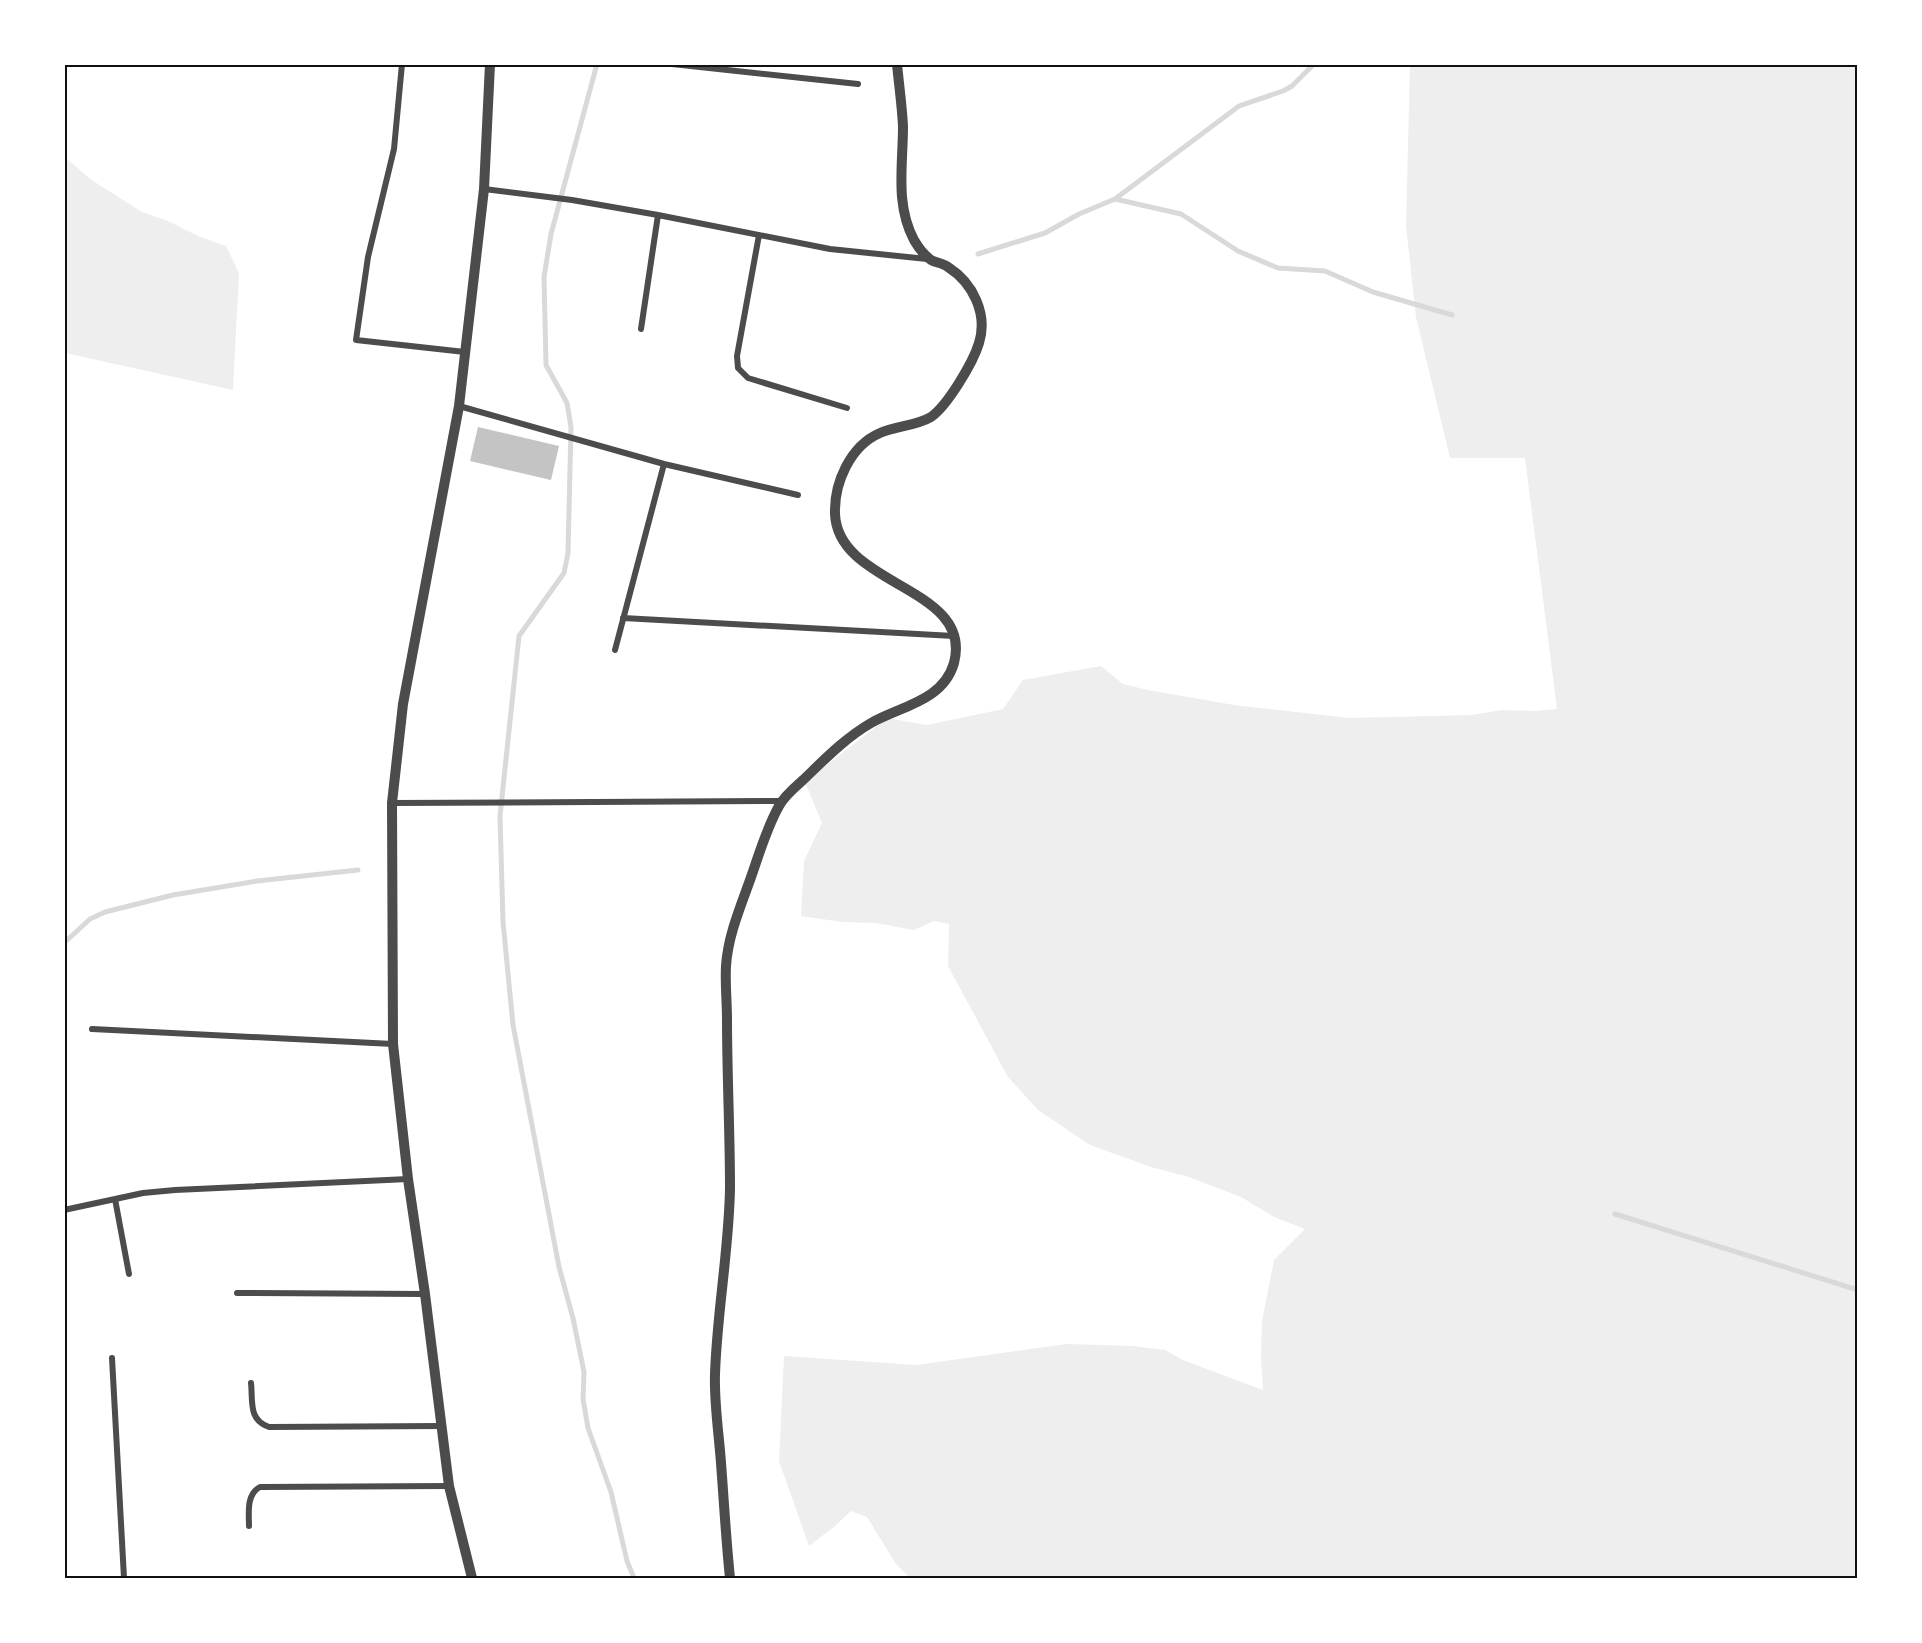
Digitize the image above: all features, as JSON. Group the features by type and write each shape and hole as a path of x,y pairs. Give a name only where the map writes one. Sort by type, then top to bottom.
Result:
{"street":[{"path":"402,64 394,149 368,257 356,340 466,352"},
{"path":"472,1578 449,1486 408,1179 393,1044 392,803 404,704 459,406 484,189 490,64"},
{"path":"672,64 858,84"},
{"path":"897,64 903,124 901,197 910,233 918,247 931,260"},
{"path":"484,189 572,200 830,249 931,260 946,265 960,277 979,303 981,314 979,344 953,393 932,416 877,434 866,441 847,465 840,480 835,516 844,545 856,556 869,567 942,613 954,636 956,648 952,667 934,694 868,724 839,746 781,801 765,836 733,928 726,965 730,1190 717,1325 715,1381 730,1578"},
{"path":"641,329 658,215"},
{"path":"759,235 737,356 738,368 748,378 847,408"},
{"path":"459,406 664,464 798,495"},
{"path":"615,650 664,464"},
{"path":"623,618 954,636"},
{"path":"392,803 781,801"},
{"path":"92,1029 393,1044"},
{"path":"64,1210 175,1190 408,1179"},
{"path":"115,1199 129,1274"},
{"path":"237,1293 425,1294"},
{"path":"112,1358 124,1578"},
{"path":"251,1383 254,1416 257,1422 269,1427 442,1426"},
{"path":"249,1526 250,1497 260,1487 449,1486"}],"shaded area":[{"path":"1410,65 1857,65 1857,1578 910,1578 896,1564 867,1517 851,1511 809,1546 779,1461 784,1356 916,1365 1067,1344 1133,1346 1165,1350 1183,1360 1263,1390 1262,1321 1274,1260 1305,1229 1274,1217 1241,1197 1189,1177 1151,1167 1090,1145 1038,1110 1008,1077 948,966 949,924 934,921 914,930 876,923 842,922 801,916 804,861 822,823 805,782 887,718 927,725 1003,709 1023,680 1101,666 1123,684 1148,690 1234,705 1349,718 1471,715 1502,710 1557,709 1525,458 1450,458 1416,317 1406,226"},
{"path":"65,157 90,179 142,212 226,246 239,273 233,390 65,353"}],"building":[{"path":"478,427 559,446 551,480 470,461"}],"waterway":[{"path":"597,64 551,234 544,277 546,365 567,403 571,427 568,553 564,573 519,636 500,816 503,922 513,1025 559,1267 573,1318 584,1372 583,1399 588,1428 611,1492 627,1561 634,1578"},
{"path":"978,254 1045,233 1079,214 1115,199 1239,106 1292,86 1314,64"},
{"path":"1115,199 1181,214 1238,251 1278,268 1325,271 1373,292 1452,315"},
{"path":"64,943 90,919 105,912 173,895 257,881 358,870"},
{"path":"1615,1214 1858,1290"}]}
